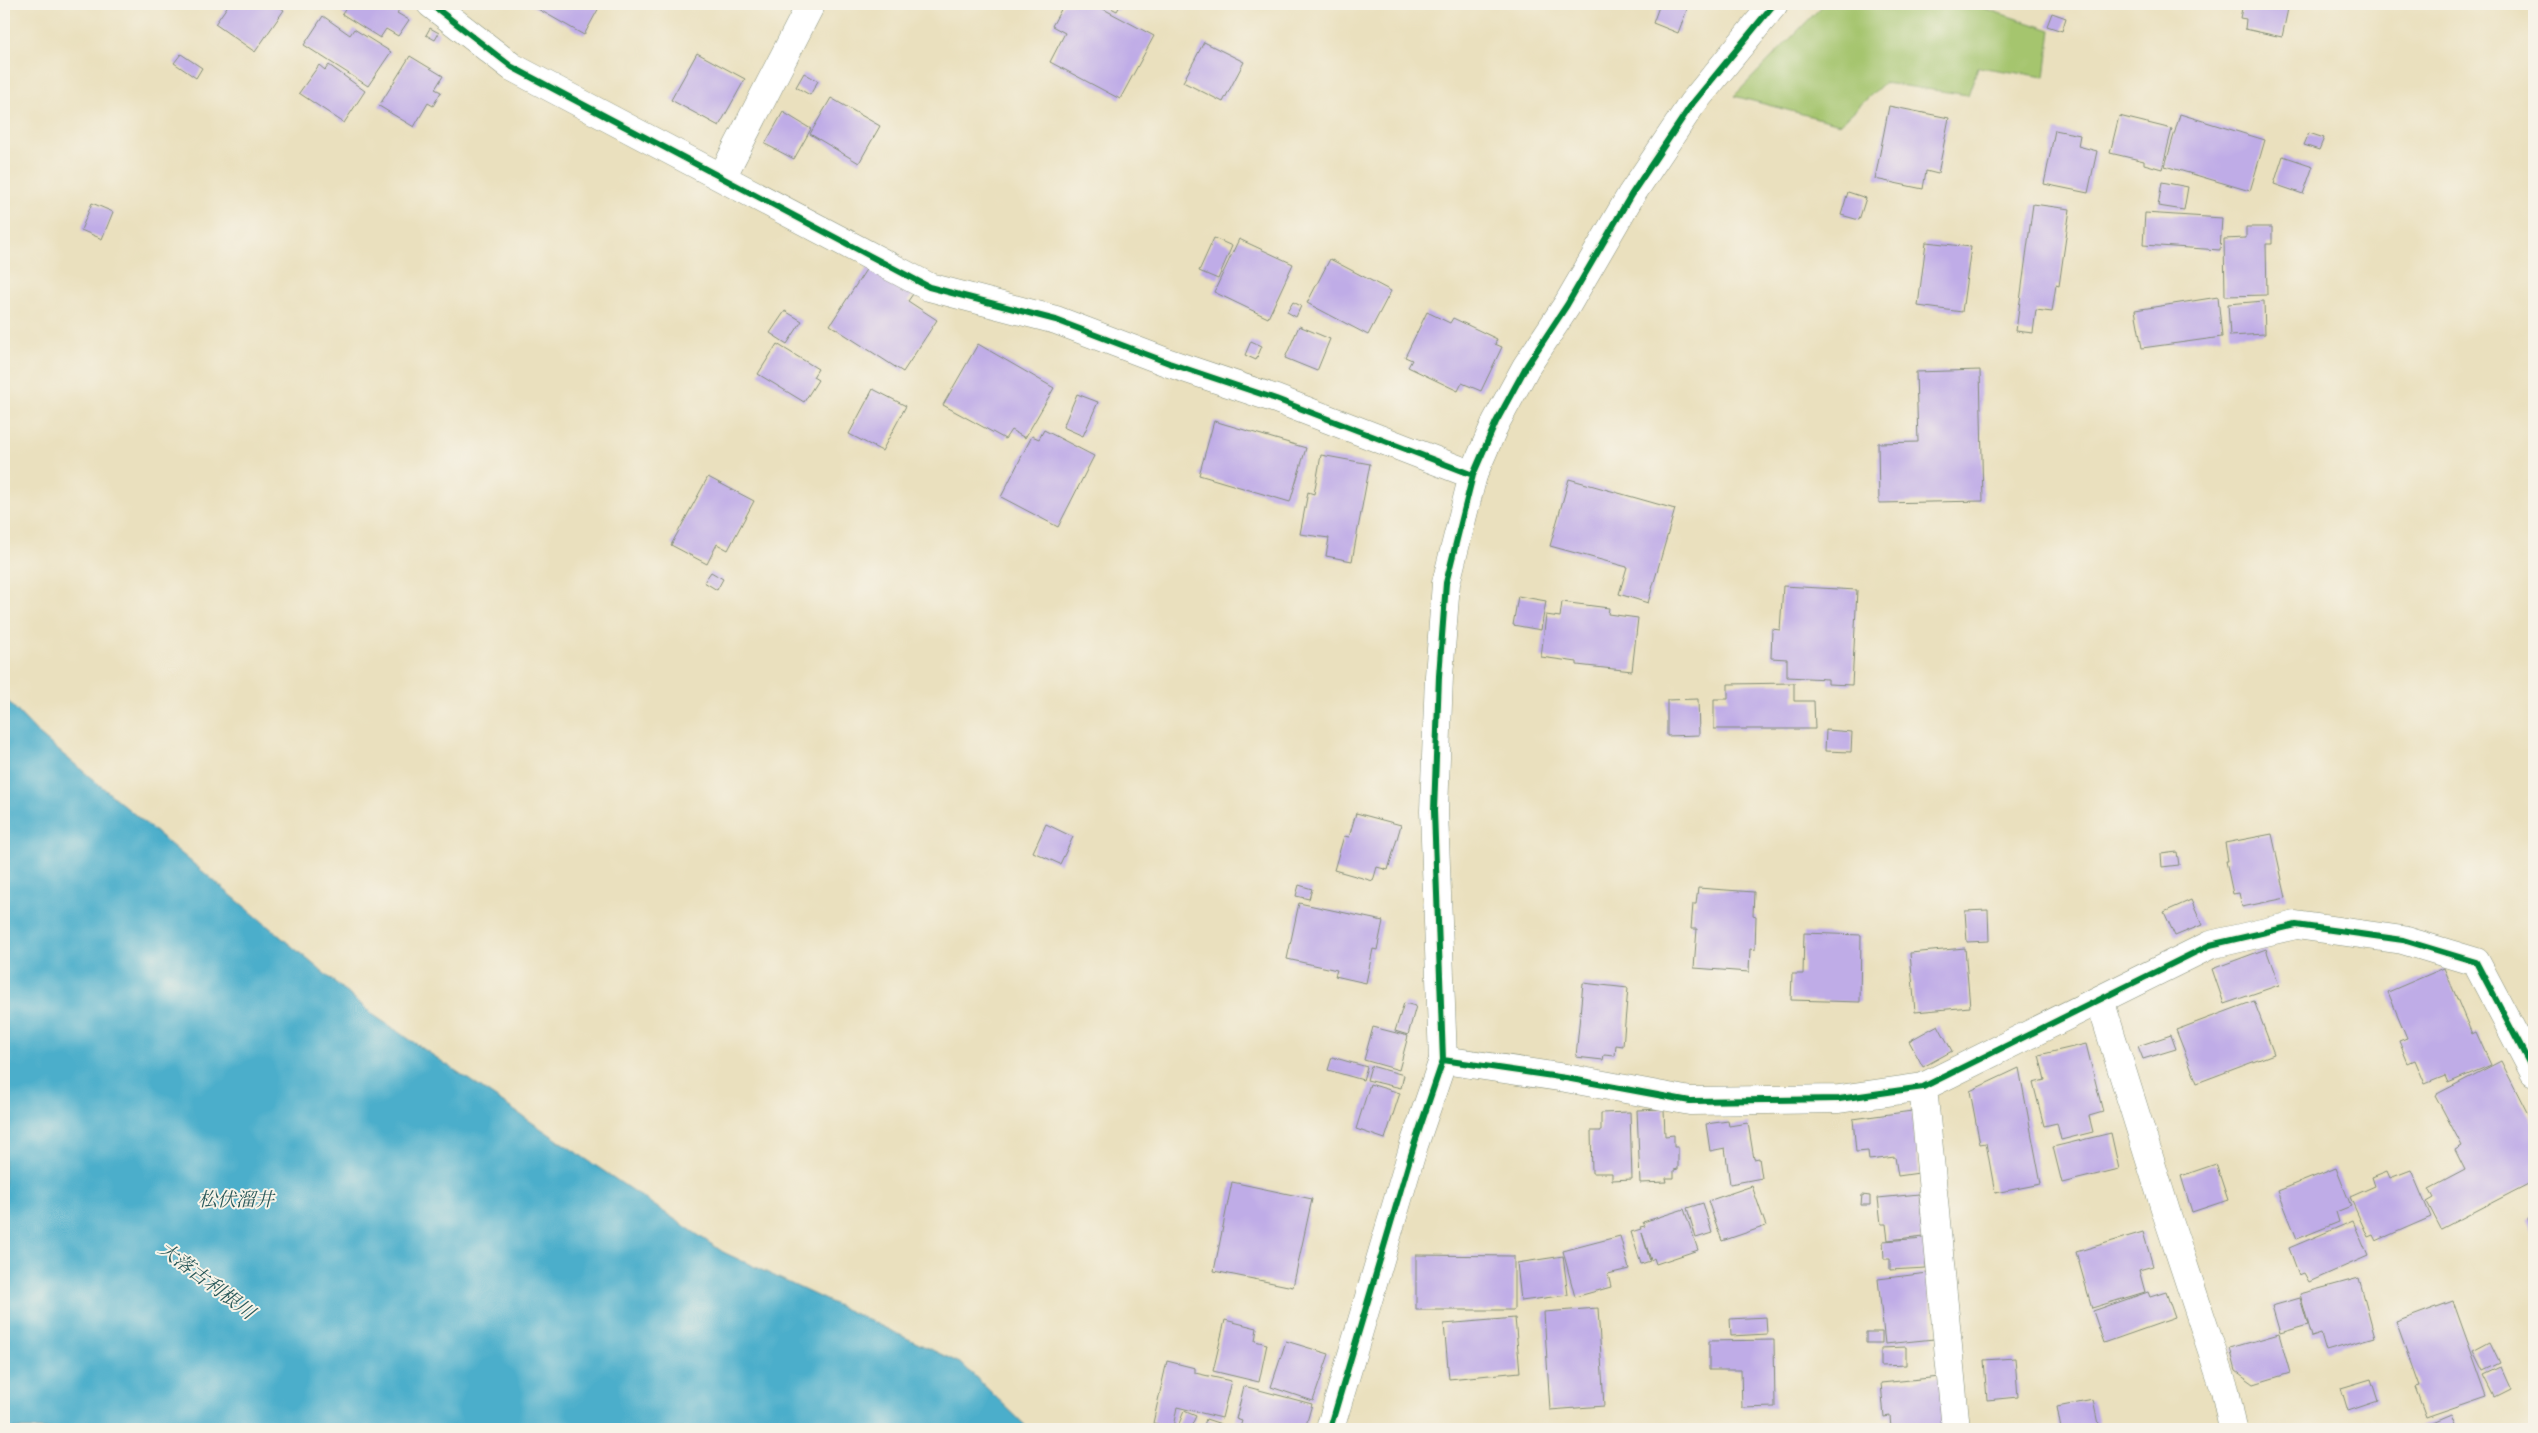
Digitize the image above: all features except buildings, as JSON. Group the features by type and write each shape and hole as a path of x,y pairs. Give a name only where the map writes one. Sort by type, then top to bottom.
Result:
{"street":[{"path":"431,4 512,67 929,287 1056,320 1169,363 1276,399 1473,475"},
{"path":"722,177 811,4"},
{"path":"1330,1429 1414,1145 1443,1060 1434,811 1439,676 1446,583 1473,475 1496,422 1526,367 1567,305 1631,195 1692,104 1774,4"},
{"path":"1443,1060 1566,1078 1690,1101 1839,1099 1923,1087 2210,945 2296,926 2403,940 2476,962 2534,1072"},
{"path":"2100,1000 2168,1218 2225,1390 2233,1429"},
{"path":"1923,1087 1956,1429"}],"green space":[{"path":"1824,4 1971,4 2051,30 2045,77 1978,67 1968,95 1884,83 1840,124 1734,96"}],"water":[{"name":"松伏溜井","path":"4,697 40,735 375,1016 723,1252 962,1364 1029,1429 8,1429 4,1425"}],"cycle path":[{"path":"431,4 512,67 929,287 1056,320 1169,363 1276,399 1473,475"},
{"path":"1330,1429 1414,1145 1443,1060 1434,811 1439,676 1446,583 1473,475 1496,422 1526,367 1567,305 1631,195 1692,104 1774,4"},
{"path":"1443,1060 1566,1078 1690,1101 1839,1099 1923,1087 2210,945 2296,925 2403,940 2476,962 2534,1072"}],"water label":[{"name":"大落古利根川","path":"207,1280"}]}
